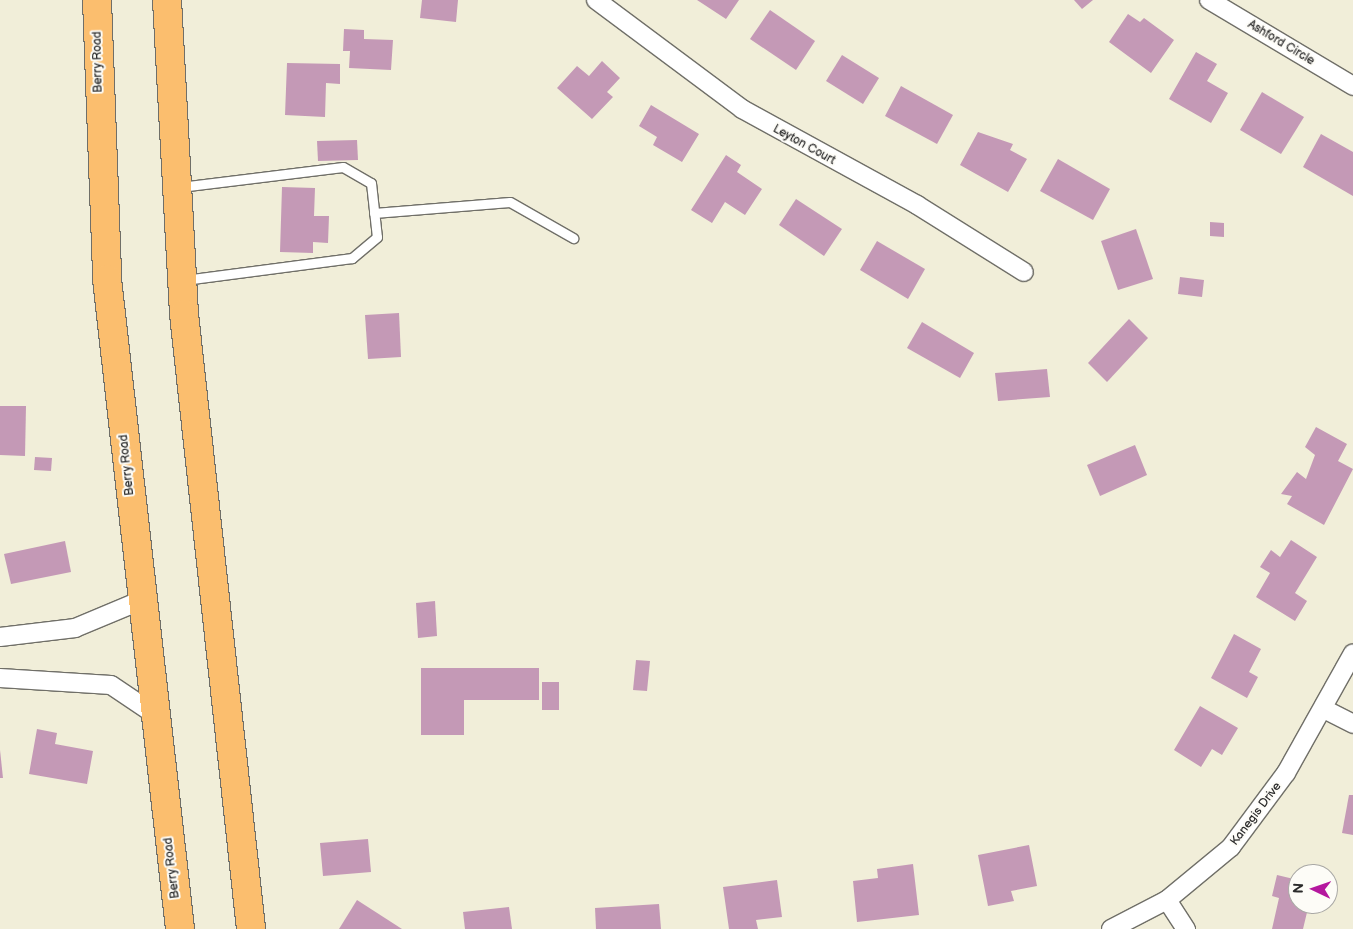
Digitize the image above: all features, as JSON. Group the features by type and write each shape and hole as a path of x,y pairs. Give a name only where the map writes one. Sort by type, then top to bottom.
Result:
{"highway":[{"name":"Berry Road","path":"97,0 107,280 154,714 180,929"},
{"path":"167,0 174,188 182,280 250,929"}],"street":[{"name":"Leyton Court","path":"596,0 742,109 917,205 1024,272"},
{"name":"Ashford Circle","path":"1209,0 1353,86"},
{"path":"0,637 75,628 142,600"},
{"name":"Kanegis Drive","path":"1110,929 1167,900 1231,847 1286,772 1324,709 1353,653"},
{"path":"0,678 111,685 154,714"},
{"path":"1324,709 1353,724"},
{"path":"1167,900 1186,929"}],"lane":[{"path":"174,188 343,167 371,183 377,237 352,258 182,280"},
{"path":"374,213 510,202 573,238"}],"building":[{"path":"422,0 458,0 456,22 420,18"},
{"path":"697,0 739,0 726,19"},
{"path":"1074,0 1093,0 1082,9"},
{"path":"770,10 815,41 796,70 750,39"},
{"path":"1128,14 1140,22 1144,18 1174,40 1151,73 1109,42"},
{"path":"344,29 364,30 364,39 393,40 391,70 349,68 350,51 343,51"},
{"path":"1196,52 1217,64 1207,81 1228,93 1211,123 1169,99"},
{"path":"842,55 879,78 863,104 826,81"},
{"path":"602,61 620,78 607,92 613,97 592,119 557,88 577,66 589,76"},
{"path":"287,63 340,64 340,84 326,83 325,117 285,115"},
{"path":"901,86 953,115 937,144 885,116"},
{"path":"1262,92 1304,117 1281,154 1240,130"},
{"path":"651,105 699,134 682,162 653,145 657,137 639,126"},
{"path":"978,132 1013,144 1010,150 1027,159 1008,192 960,165"},
{"path":"1321,134 1353,152 1353,196 1303,167"},
{"path":"357,140 358,160 318,161 317,141"},
{"path":"726,155 741,165 737,172 762,189 745,215 725,202 712,223 691,210"},
{"path":"1058,159 1110,189 1093,220 1040,191"},
{"path":"282,187 315,188 314,216 329,216 328,243 313,242 313,253 280,252"},
{"path":"796,199 842,229 824,256 779,225"},
{"path":"1210,222 1224,223 1224,237 1210,236"},
{"path":"1136,229 1153,279 1118,290 1101,241"},
{"path":"877,241 925,269 908,299 860,270"},
{"path":"1180,277 1204,280 1202,297 1178,294"},
{"path":"399,313 401,357 368,359 365,315"},
{"path":"1129,319 1148,338 1107,382 1088,363"},
{"path":"922,322 974,353 960,378 907,348"},
{"path":"1047,369 1050,397 998,401 995,373"},
{"path":"0,406 26,406 25,456 0,455"},
{"path":"1316,427 1347,444 1338,461 1353,469 1324,525 1287,504 1292,496 1281,494 1297,472 1306,479 1315,455 1305,447"},
{"path":"1135,445 1147,475 1100,496 1087,465"},
{"path":"35,457 52,458 51,471 34,470"},
{"path":"1291,540 1317,557 1295,593 1307,601 1295,621 1256,597 1270,573 1260,567 1271,550 1280,557"},
{"path":"65,541 71,572 11,584 4,554"},
{"path":"435,601 437,636 418,638 416,603"},
{"path":"1234,634 1261,649 1249,672 1258,677 1247,698 1211,678"},
{"path":"636,660 650,661 647,691 633,690"},
{"path":"421,668 539,668 539,700 464,700 464,735 421,735"},
{"path":"542,682 559,682 559,710 542,710"},
{"path":"1200,706 1238,728 1222,755 1212,749 1201,767 1174,750"},
{"path":"37,729 57,733 55,744 93,751 87,784 29,774"},
{"path":"0,750 3,778 0,778"},
{"path":"1349,795 1353,795 1353,835 1342,833"},
{"path":"368,839 371,872 323,876 320,843"},
{"path":"1029,845 1037,886 1011,891 1014,901 988,906 978,855"},
{"path":"913,864 919,915 857,922 853,881 878,878 877,869"},
{"path":"1277,875 1288,878 1288,914 1307,914 1303,929 1272,929 1279,898 1272,896"},
{"path":"777,880 782,917 756,920 758,929 729,929 723,887"},
{"path":"357,900 402,929 339,929"},
{"path":"659,904 661,929 596,929 595,908"},
{"path":"509,907 512,929 465,929 463,912"}]}
